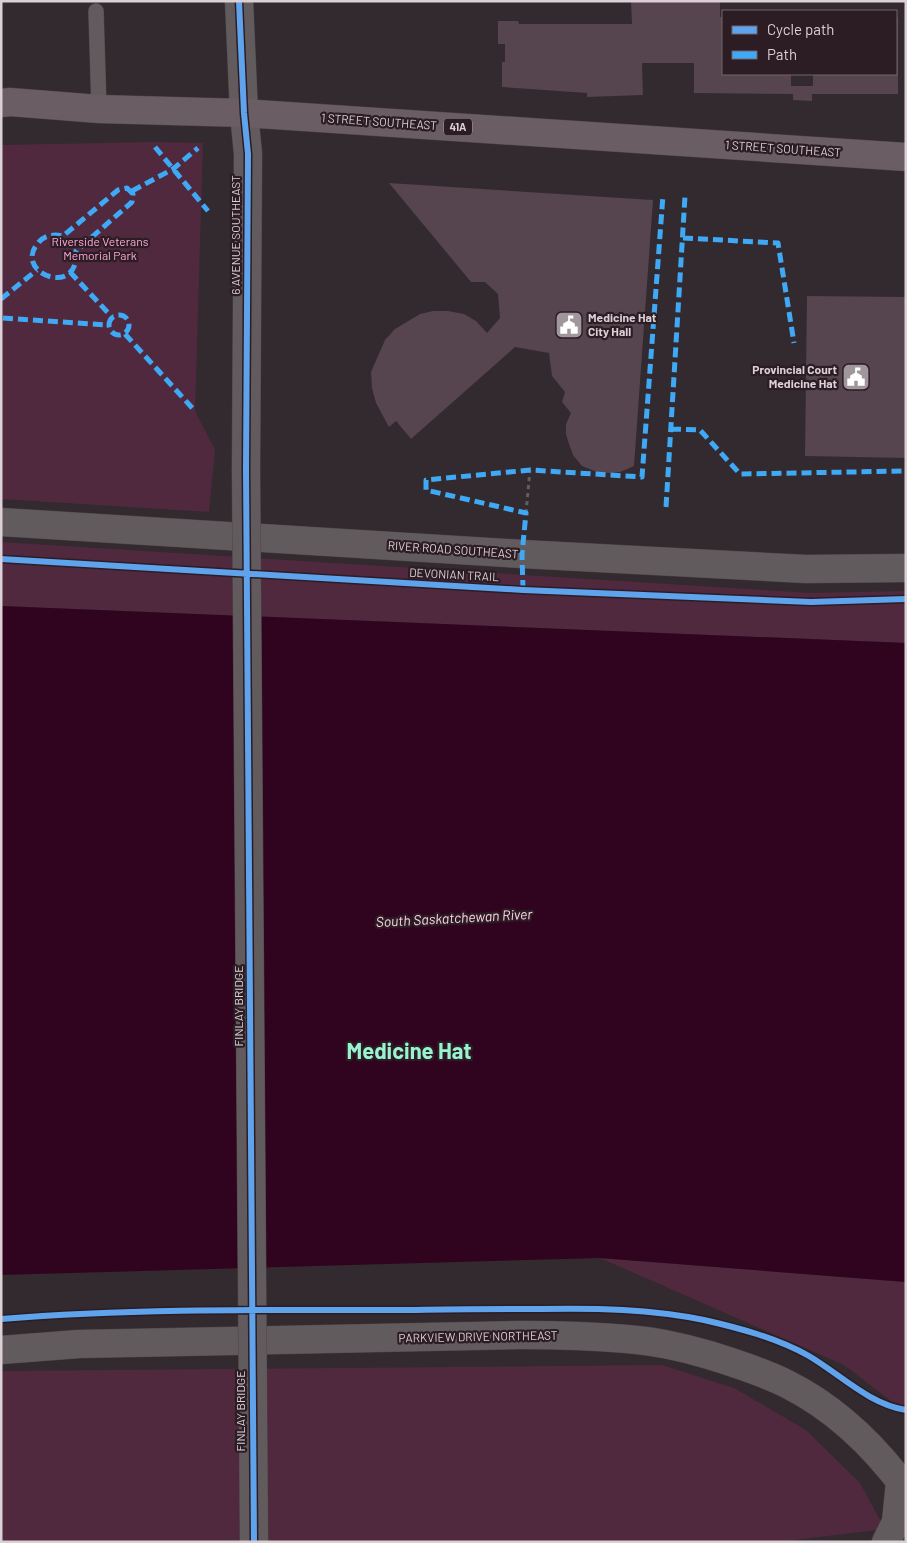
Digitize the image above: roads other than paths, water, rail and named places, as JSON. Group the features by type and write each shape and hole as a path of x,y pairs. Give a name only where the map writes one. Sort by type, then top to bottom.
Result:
{"main road":[{"name":"1 STREET SOUTHEAST","path":"1,103 10,102 99,109 244,113 906,157"}],"street":[{"name":"6 AVENUE SOUTHEAST","path":"239,1 244,113 248,154 246,470"},
{"name":"FINLAY BRIDGE","path":"246,470 254,1542"},
{"name":"RIVER ROAD SOUTHEAST","path":"1,522 522,554 806,569 906,568"},
{"name":"PARKVIEW DRIVE NORTHEAST","path":"1,1350 78,1344 520,1335 573,1335 629,1339 680,1347 729,1361 788,1384 827,1409 858,1434 882,1459 903,1486"},
{"path":"886,1542 896,1522 903,1486"}],"lane":[{"path":"96,11 99,109"}],"water":[{"name":"South Saskatchewan River","path":"1,606 906,643 906,1282 600,1258 1,1275"}],"place":[{"name":"Medicine Hat City Hall","path":"569,325"},
{"name":"Provincial Court Medicine Hat","path":"856,377"}],"district":[{"name":"Medicine Hat","path":"409,1051"}],"park label":[{"name":"Riverside Veterans Memorial Park","path":"100,249"}]}
